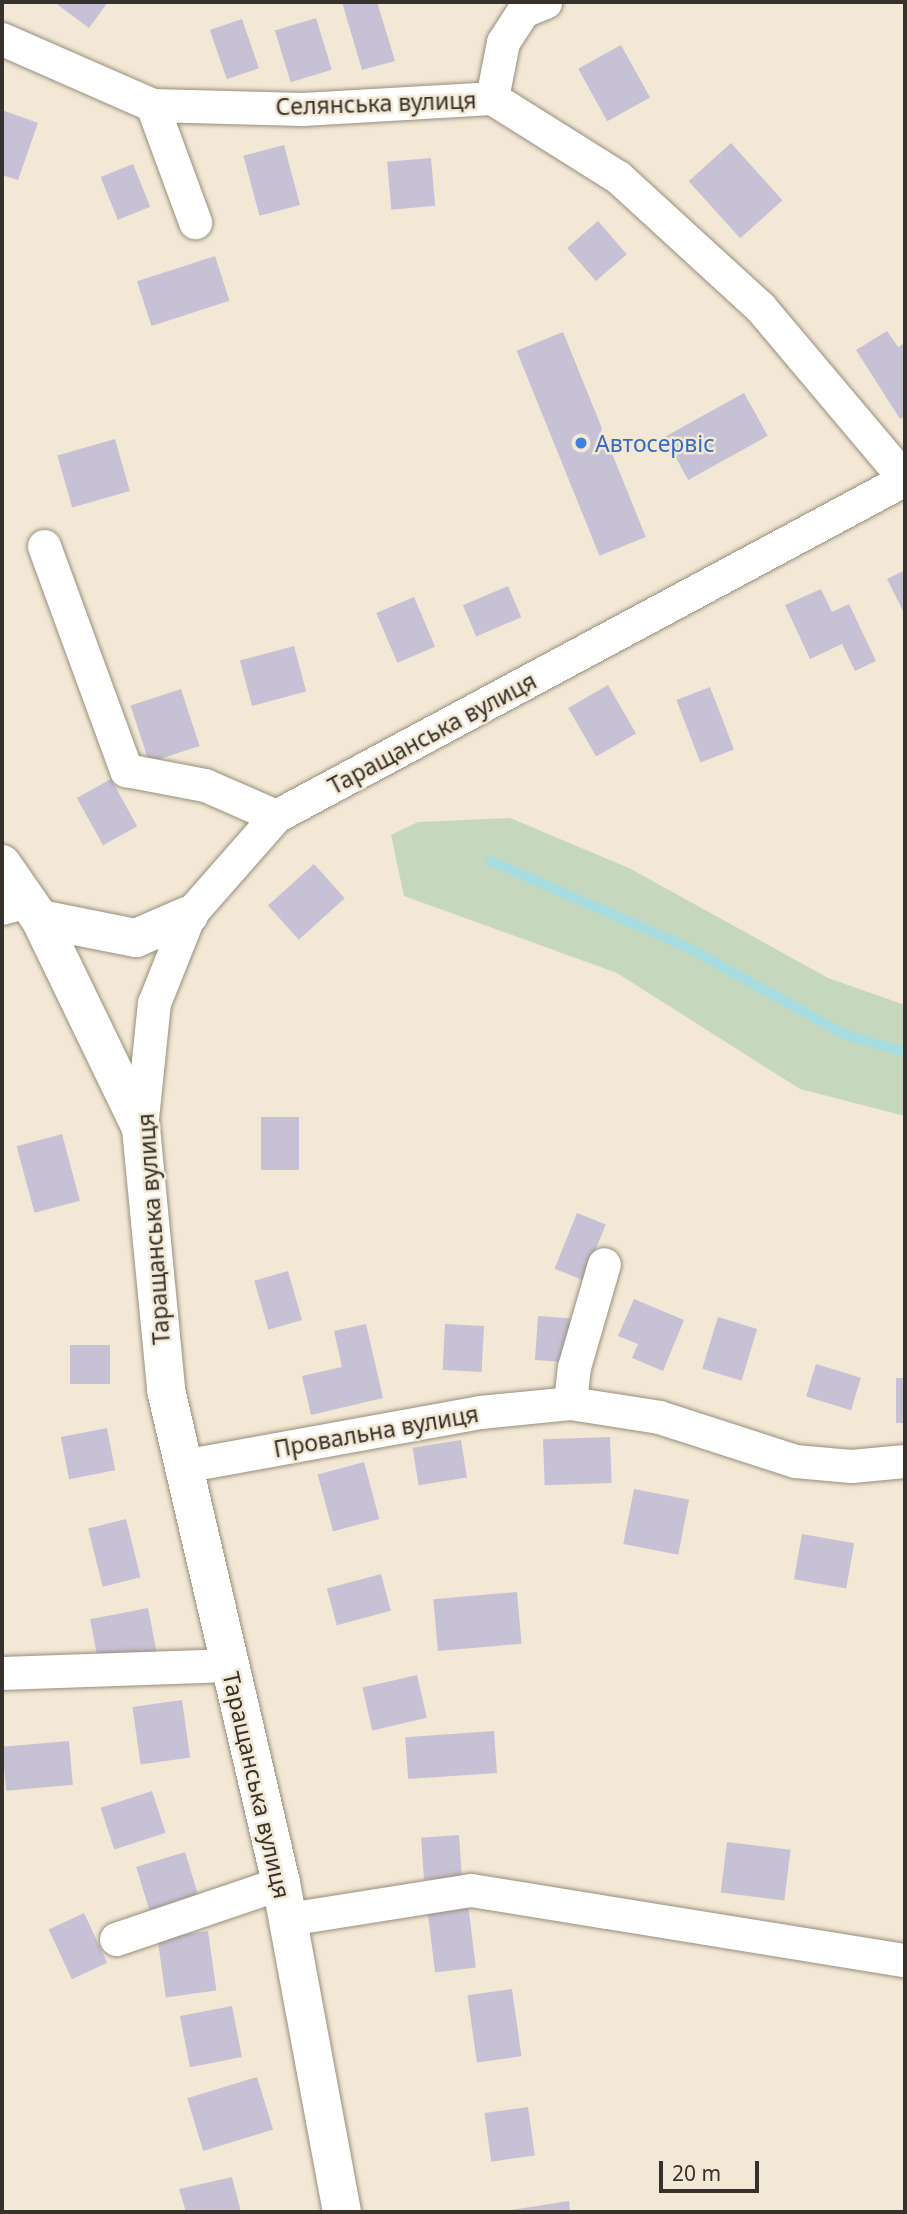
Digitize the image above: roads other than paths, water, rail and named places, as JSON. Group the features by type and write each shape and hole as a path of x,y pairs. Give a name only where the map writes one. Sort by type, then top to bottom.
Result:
{"main road":[{"path":"2,864 23,909 141,1128"},
{"path":"23,909 136,938 189,915"},
{"name":"Таращанська вулиця","path":"141,1128 166,1390 285,1901 342,2212"}],"street":[{"path":"492,98 503,42 523,11 545,2"},
{"name":"Селянська вулиця","path":"2,39 152,105 302,109 492,98 618,177 740,288 905,479"},
{"path":"152,105 195,222"},
{"name":"Таращанська вулиця","path":"141,1128 154,1003 189,915 276,816 905,479"},
{"path":"44,546 126,770 205,785 276,816"},
{"path":"570,1403 574,1367 604,1264"},
{"name":"Провальна вулиця","path":"183,1466 480,1412 570,1403 659,1417 795,1461 850,1466 905,1461"},
{"path":"2,1673 228,1665"},
{"name":"Таращанська вулиця","path":"285,1901 471,1890 905,1960"},
{"path":"116,1939 285,1901"}],"waterway":[{"path":"491,861 687,947 846,1035 905,1052"}],"place":[{"name":"Автосервіс","path":"581,443"}]}
